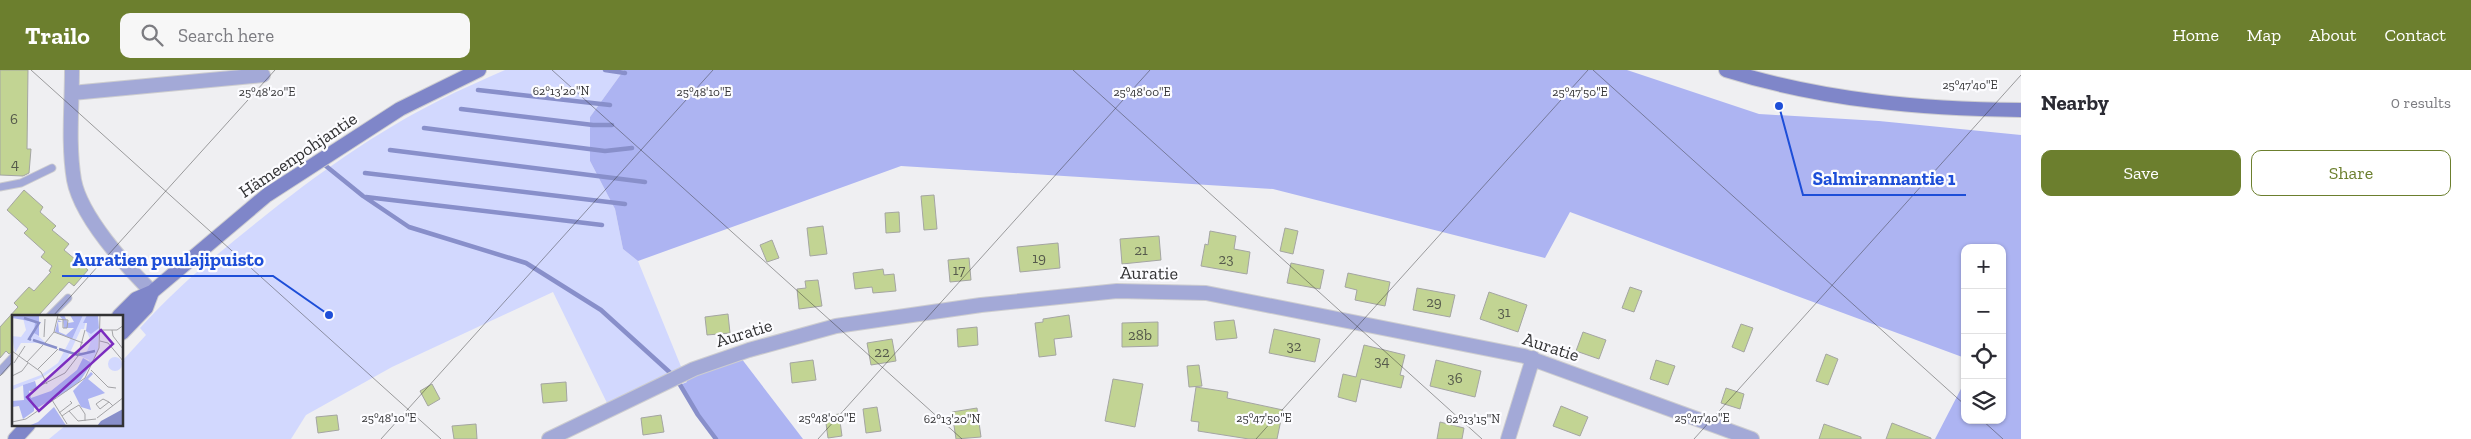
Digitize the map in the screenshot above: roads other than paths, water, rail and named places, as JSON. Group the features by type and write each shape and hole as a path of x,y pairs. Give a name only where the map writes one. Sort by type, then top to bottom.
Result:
{"main road":[{"name":"Hämeenpohjantie","path":"120,315 136,299 152,292 267,195 400,109 479,70"},
{"path":"1726,70 1810,91 1870,102 1952,108 2021,110"},
{"name":"Hämeenpohjantie","path":"124,331 146,308 152,292"},
{"path":"15,439 27,426"}],"street":[{"path":"72,70 70,139 75,182 93,224 134,274 152,292"},
{"path":"72,93 263,75"},
{"name":"Auratie","path":"548,439 694,369 749,350 836,326 981,305 1117,290 1206,293 1533,358 1752,439"},
{"path":"1508,439 1533,358"}],"lane":[{"path":"0,187 21,183 52,168"},
{"path":"51,315 68,298"},
{"path":"0,371 12,358"}],"waterway":[{"path":"605,70 625,73"},
{"path":"478,90 610,105"},
{"path":"461,109 593,125 612,125"},
{"path":"424,128 605,151 632,148"},
{"path":"390,150 645,182"},
{"path":"321,162 363,196 409,227 526,263 601,310 676,378 698,415 716,439"},
{"path":"365,173 625,204"},
{"path":"366,197 602,225"}],"place":[{"name":"Salmirannantie 1","path":"1779,106"},
{"name":"Auratien puulajipuisto","path":"329,315"}]}
